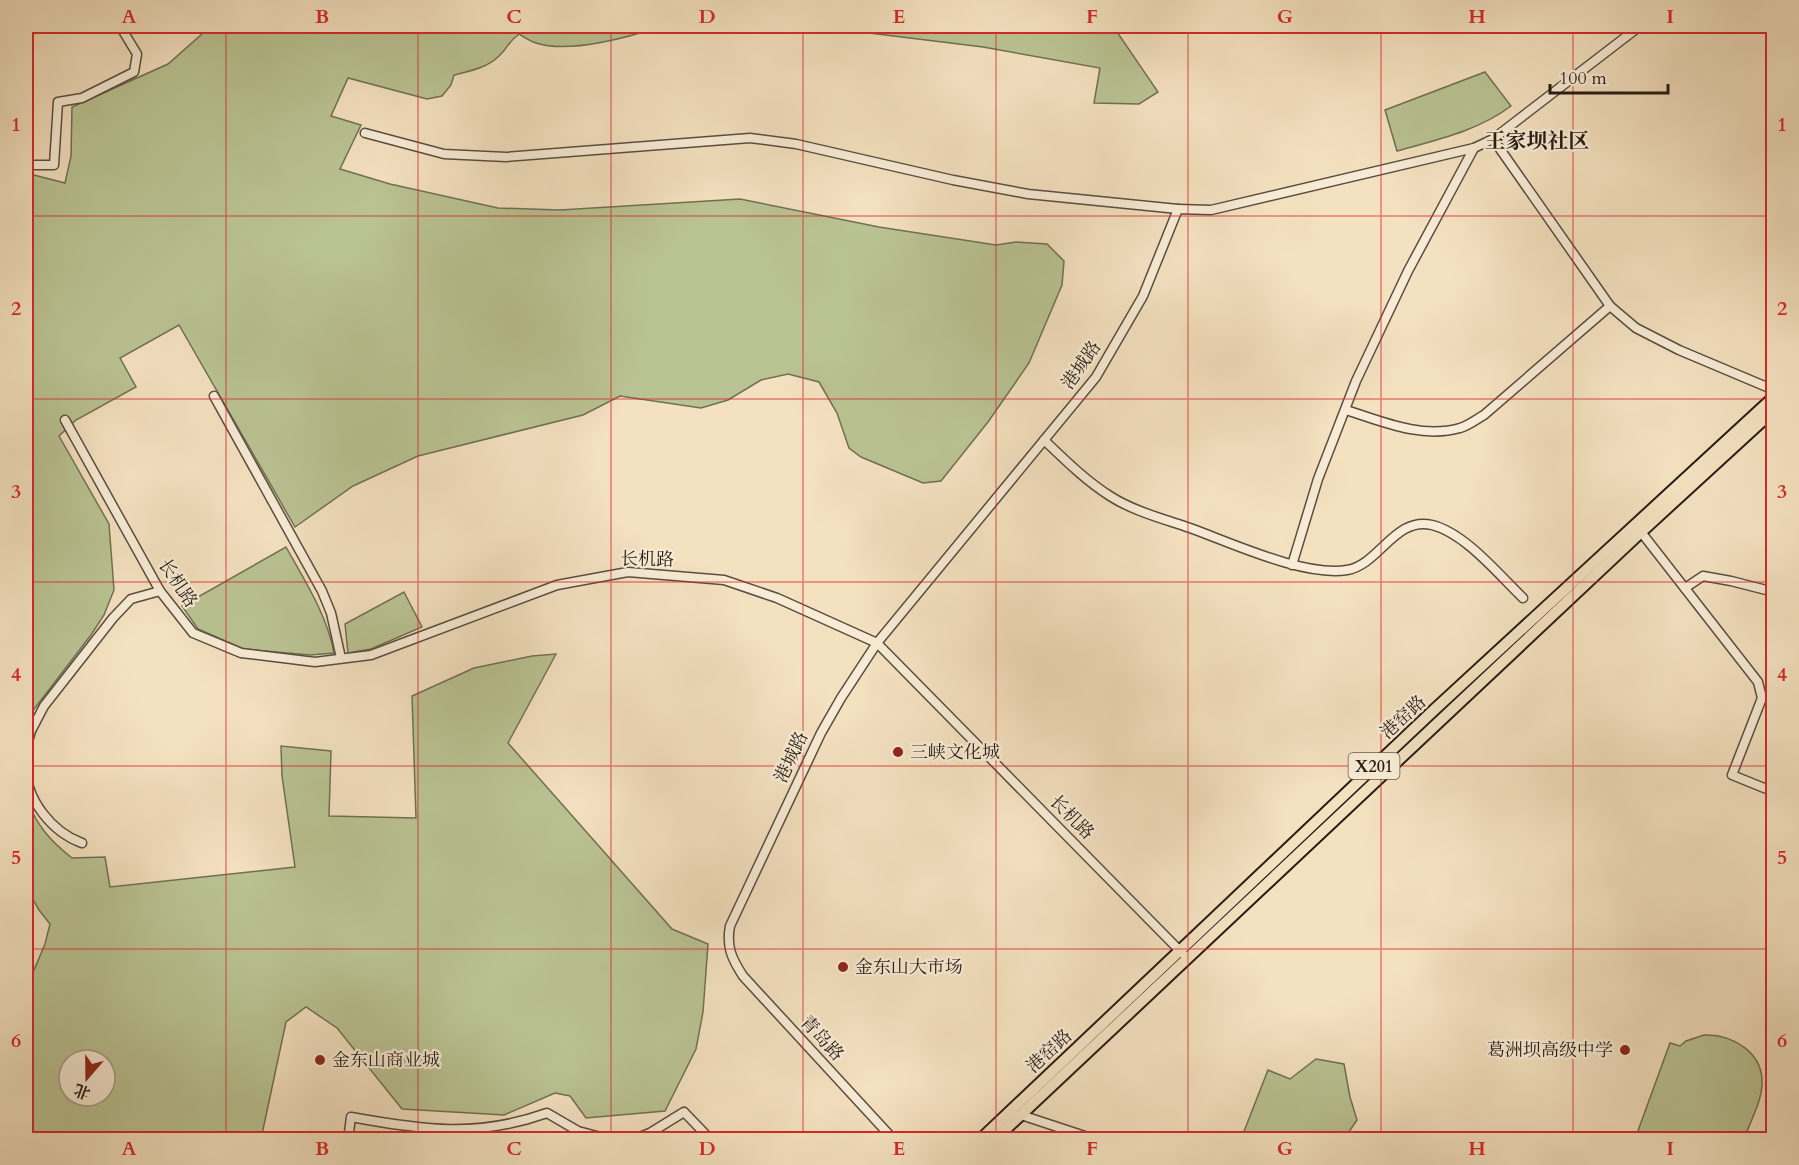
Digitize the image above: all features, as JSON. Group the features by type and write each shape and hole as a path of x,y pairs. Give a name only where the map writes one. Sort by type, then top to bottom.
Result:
{"main road":[{"path":"1772,26 1773,32"},
{"name":"港窑路","path":"994,1140 1434,710 1773,397"},
{"name":"港窑路","path":"980,1140 1773,410"}],"street":[{"path":"26,163 28,165 54,165 58,102 82,98 134,72 137,54 120,26"},
{"path":"365,133 444,154 506,157 750,138 796,144 953,180 1028,194 1178,209 1211,210 1474,148 1493,139 1640,26"},
{"path":"1493,139 1610,306 1636,328 1678,350 1773,390"},
{"path":"1292,565 1318,479 1356,381 1408,271 1474,148"},
{"name":"港城路","path":"730,956 728,939 730,926 810,754 841,698 877,643 1096,377 1143,296 1178,209"},
{"path":"1346,410 1410,429 1461,428 1484,415 1610,306"},
{"path":"214,396 322,591 331,613 341,658"},
{"name":"长机路","path":"65,420 160,591 193,633 241,653 315,662 371,655 442,626 557,585 628,572 724,580 777,598 877,643 1183,954"},
{"path":"1044,440 1076,471 1111,497 1143,511 1292,565 1329,571 1350,570 1370,558 1397,534 1413,525 1430,524 1448,530 1462,539 1523,598"},
{"path":"1641,532 1758,682 1762,698 1732,776 1773,792"},
{"path":"1684,588 1703,576 1773,592"},
{"path":"26,749 31,731 44,706 113,618 130,599 160,591"},
{"path":"26,767 30,790 39,806 57,830 82,843"},
{"name":"青岛路","path":"730,956 743,976 894,1140"},
{"path":"632,1140 650,1133 684,1112 711,1140"},
{"path":"348,1140 351,1117 405,1127 459,1131 519,1123 548,1113 578,1131 612,1140"},
{"path":"1021,1115 1097,1140"}],"green space":[{"path":"211,26 662,26 599,43 565,47 536,43 519,34 494,60 478,68 454,75 451,85 442,96 427,99 348,78 331,116 361,125 340,169 390,184 498,208 560,210 740,199 879,227 996,245 1016,242 1047,244 1064,261 1062,285 1029,363 988,422 941,481 923,483 861,457 849,448 837,413 819,382 788,374 761,380 728,400 701,408 620,396 583,415 418,456 353,486 295,527 179,325 120,358 136,387 76,420 59,436 109,524 114,590 104,615 31,713 26,726 26,173 65,183 71,156 72,107 168,64"},
{"path":"845,26 1113,26 1158,92 1139,104 1094,103 1100,68 983,47 853,31"},
{"path":"1485,72 1511,106 1471,128 1442,139 1397,151 1385,110"},
{"path":"286,547 321,612 334,653 310,655 244,649 198,629 182,606"},
{"path":"404,592 422,627 371,649 348,653 345,624"},
{"path":"556,654 508,743 672,929 708,944 703,1012 696,1049 665,1111 586,1118 570,1096 555,1093 504,1115 402,1109 337,1028 306,1007 286,1022 261,1139 33,1139 26,1127 26,989 45,944 50,924 26,887 26,800 45,832 72,858 105,857 110,887 295,867 282,776 281,746 331,751 329,816 416,818 412,696 474,668 532,656"},
{"path":"1704,1035 1736,1042 1752,1055 1758,1064 1761,1074 1761,1092 1744,1139 1635,1139 1670,1043 1680,1046 1686,1041"},
{"path":"1316,1059 1344,1064 1357,1120 1344,1139 1241,1139 1268,1070 1290,1079"}],"place":[{"name":"三峡文化城","path":"898,752"},
{"name":"金东山大市场","path":"843,967"},
{"name":"葛洲坝高级中学","path":"1625,1050"},
{"name":"金东山商业城","path":"320,1060"}],"district":[{"name":"王家坝社区","path":"1537,141"}]}
